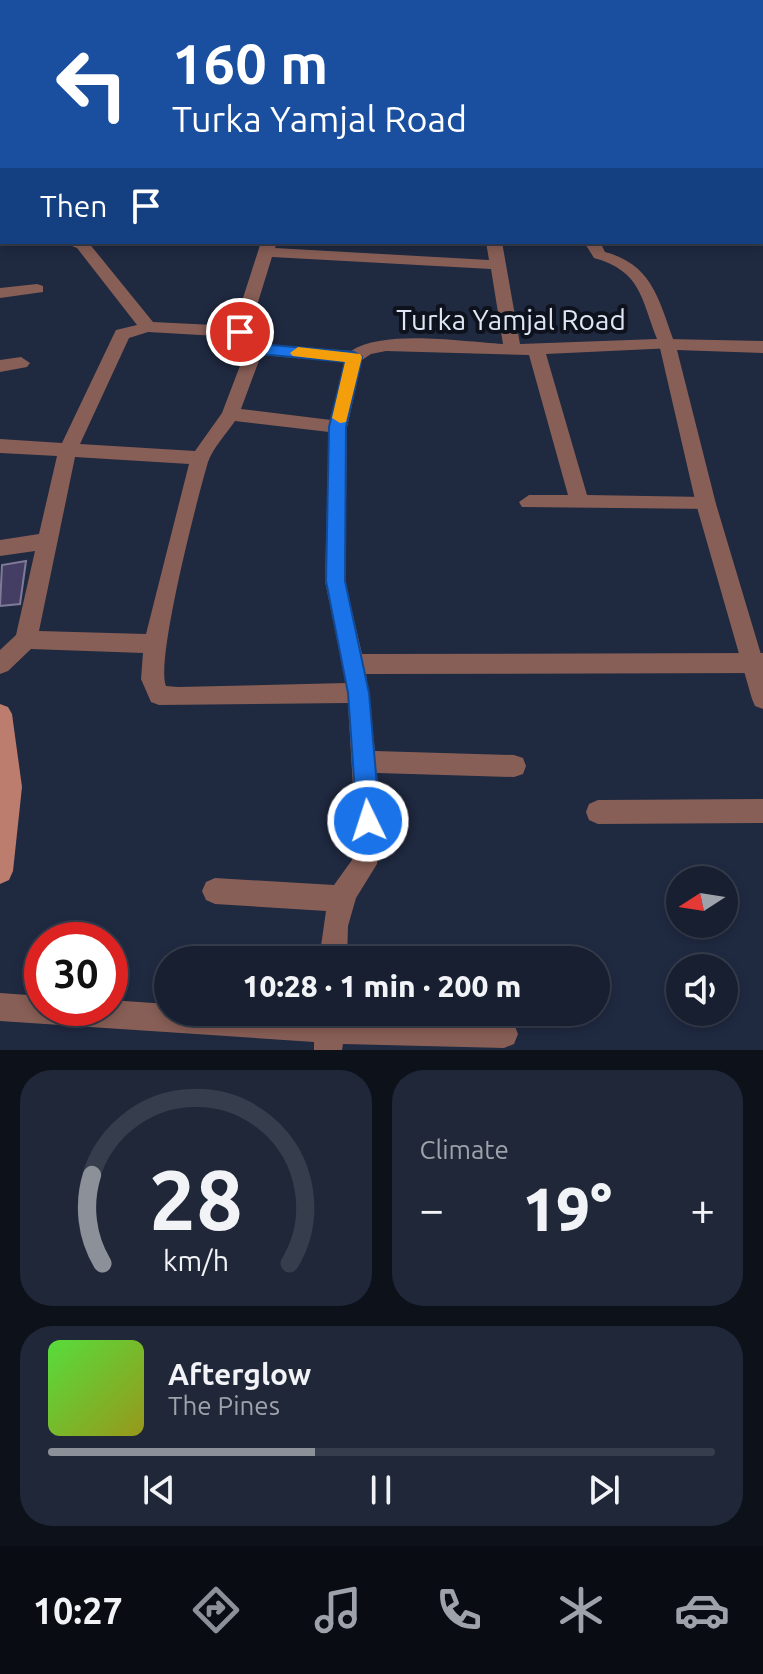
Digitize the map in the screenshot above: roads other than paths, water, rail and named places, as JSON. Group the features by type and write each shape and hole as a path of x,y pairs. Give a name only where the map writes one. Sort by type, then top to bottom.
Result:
{"main road":[{"path":"0,714 10,787 0,871"}],"street":[{"path":"79,244 148,327"},
{"path":"494,244 513,350"},
{"path":"593,244 599,255 622,261 642,280 667,344 706,504 759,663 763,699"},
{"path":"240,332 268,247 497,265"},
{"path":"0,293 37,289"},
{"path":"0,664 26,640 67,452 122,334 148,327 240,332 255,349 230,414 200,458 155,644 152,679 159,695 359,693"},
{"name":"Turka Yamjal Road","path":"255,349 354,357 366,349 386,345 513,350 667,344 763,347"},
{"path":"536,349 579,501"},
{"path":"334,946 335,926 343,899 364,864 368,821 359,693 335,581 338,427 354,357"},
{"path":"0,366 21,363"},
{"path":"230,414 338,427"},
{"path":"0,446 200,458"},
{"path":"529,502 706,504"},
{"path":"0,548 48,541"},
{"path":"26,640 155,644"},
{"path":"354,664 759,663"},
{"path":"364,762 514,766"},
{"path":"598,812 763,811"},
{"path":"215,891 343,899"},
{"path":"0,1007 328,1030 504,1034"}]}
